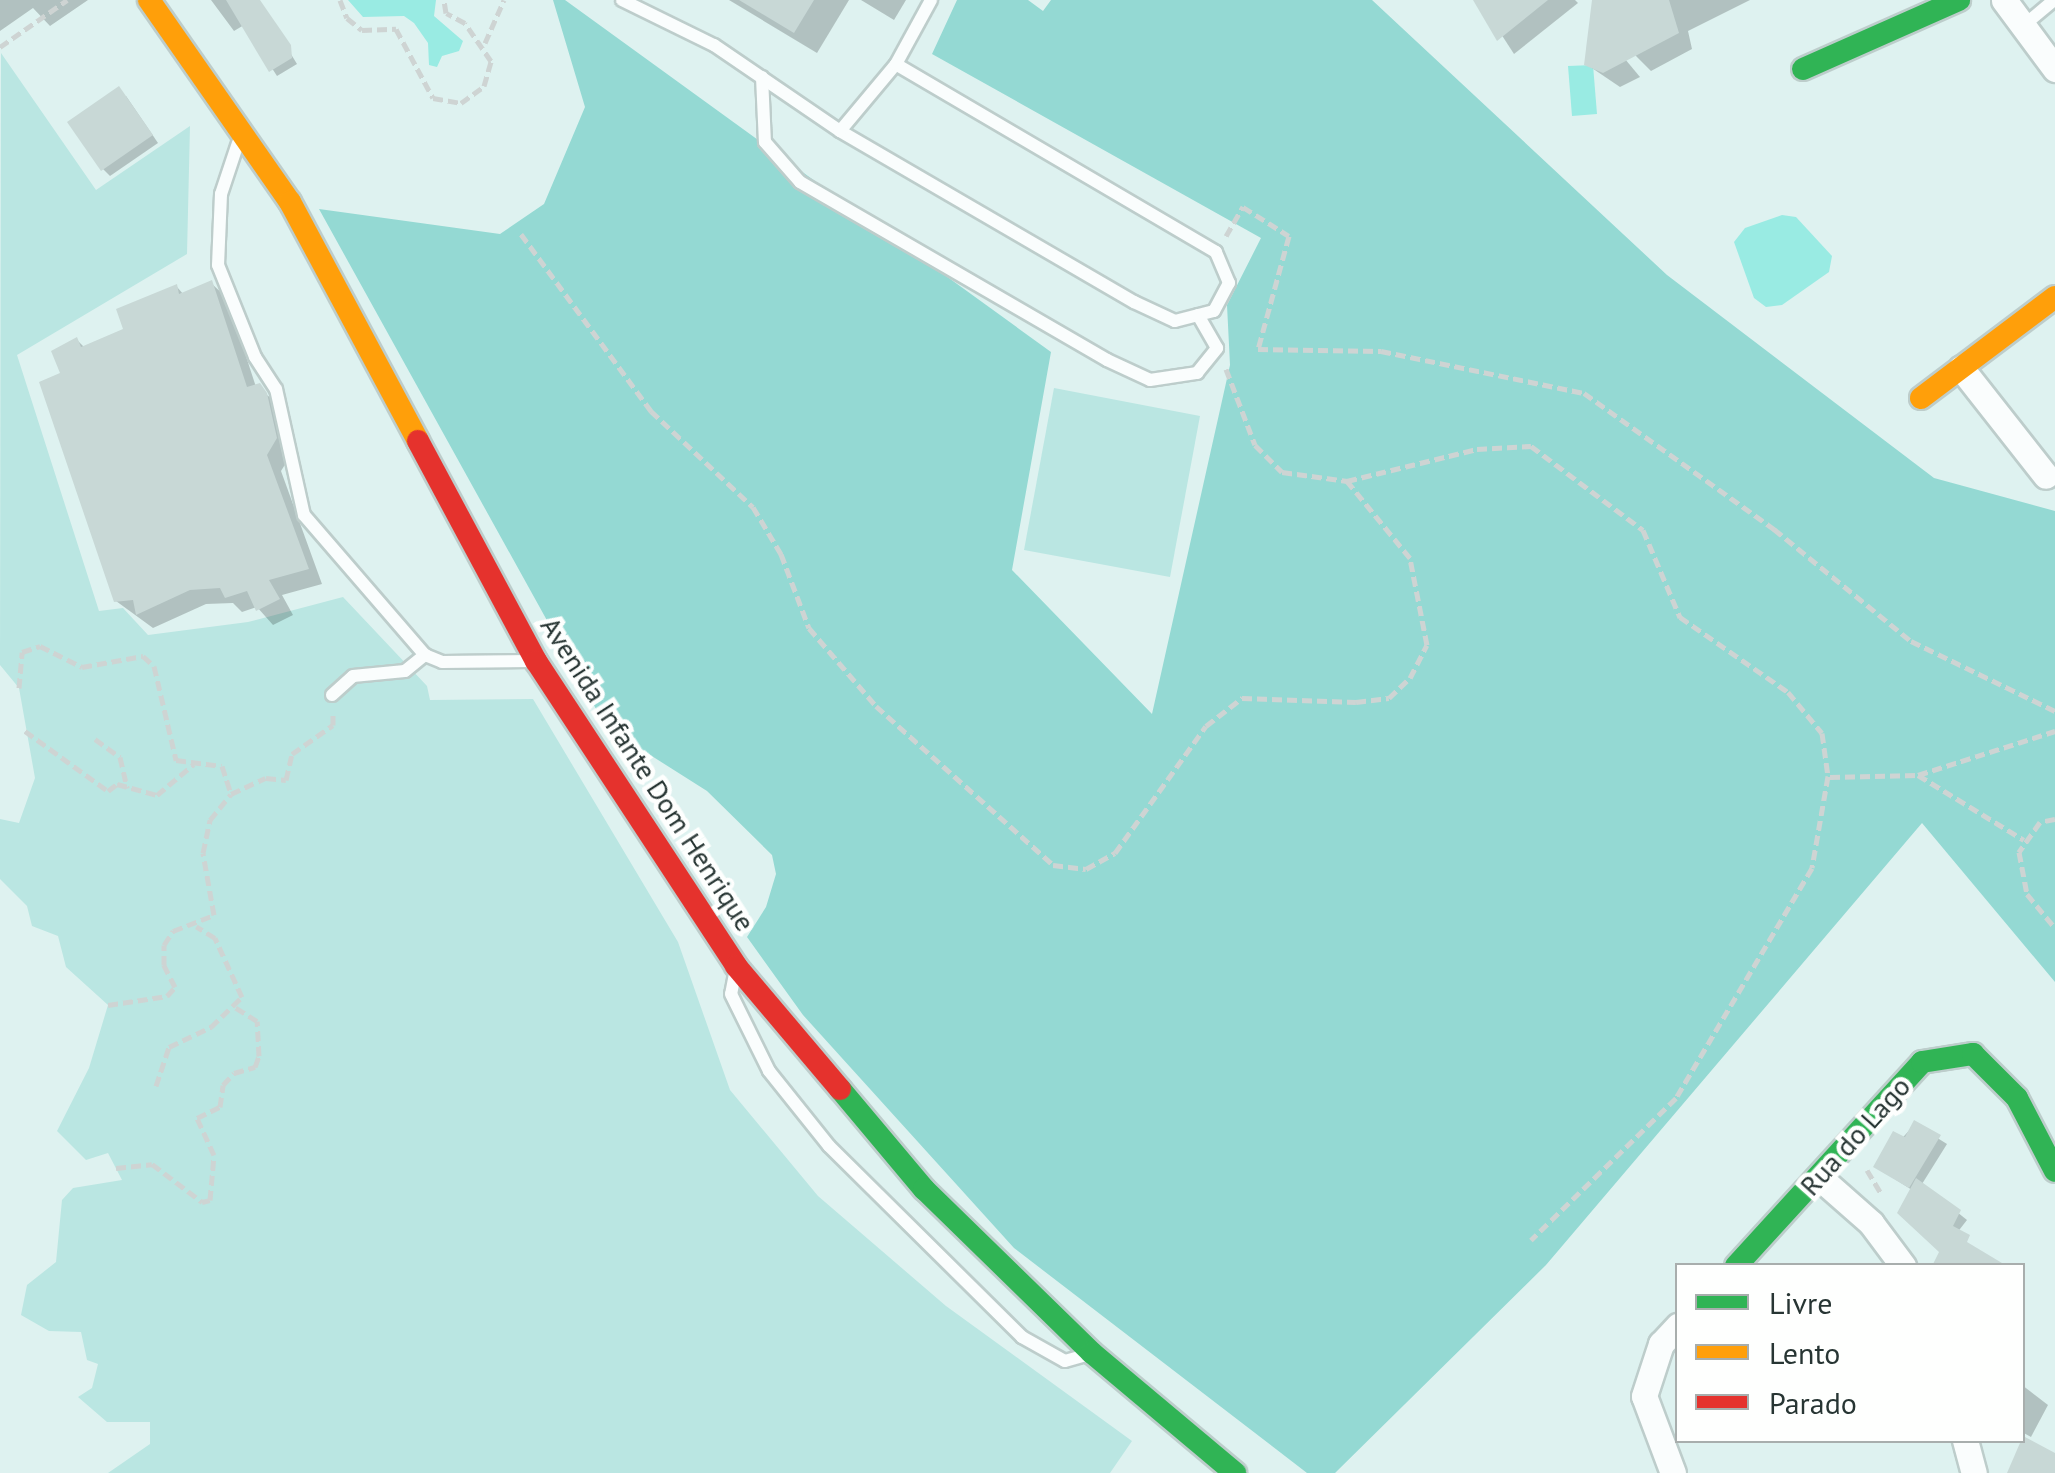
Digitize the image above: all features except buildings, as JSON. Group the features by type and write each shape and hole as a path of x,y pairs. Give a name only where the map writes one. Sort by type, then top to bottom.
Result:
{"street":[{"name":"Avenida Infante Dom Henrique","path":"148,0 242,131 343,295 536,661 736,966 924,1189 1092,1353 1235,1473"},
{"path":"1803,70 1959,0"},
{"path":"2004,0 2055,69"},
{"path":"1921,398 2055,296"},
{"path":"1961,368 2046,476"},
{"name":"Rua do Lago","path":"1739,1263 1922,1062 1972,1054 2017,1098 2055,1172"},
{"path":"1820,1178 1871,1223 1901,1263"},
{"path":"1673,1473 1644,1396 1661,1344 1675,1329"},
{"path":"1966,1443 1974,1473"}],"lane":[{"path":"622,0 762,77 840,131 1134,302 1175,320 1214,311 1229,283 1216,252 896,64"},
{"path":"840,131 896,64 931,0"},
{"path":"2023,26 2054,0"},
{"path":"762,77 765,142 800,182 1150,380 1196,373 1217,348 1198,315"},
{"path":"242,131 221,194 218,265 235,314 276,389 293,442 304,515 425,655 442,662 536,661"},
{"path":"332,695 353,676 405,671 425,655"},
{"path":"736,966 732,994 769,1071 828,1146 1022,1337 1064,1361 1092,1353"}],"path":[{"path":"0,48 66,0"},
{"path":"340,0 347,18 362,30 396,28 402,34 419,80 447,105 474,98 484,86 491,61 484,44 446,13 444,0"},
{"path":"484,44 504,0"},
{"path":"1216,252 1244,207 1289,236 1258,349 1380,351 1584,393 1774,528 1911,642 2055,710"},
{"path":"521,234 651,412 754,506 781,554 809,628 876,706 1053,865 1086,870 1115,853 1206,726 1242,698 1356,702 1388,698 1410,678 1427,646 1410,558 1347,481"},
{"path":"1217,348 1256,445 1282,472 1347,481 1477,448 1531,446 1643,530 1680,617 1788,692 1822,733 1828,776 1812,868 1676,1098 1531,1240"},
{"path":"19,688 22,652 40,646 82,667 143,656 154,666 176,760 222,766 231,794"},
{"path":"108,1006 167,996 175,987 164,965 164,945 173,931 196,926 214,914 203,853 210,820 231,794 266,778 286,780 292,754 333,725 332,695"},
{"path":"25,731 45,750 78,766 84,779 108,791 117,784 157,795 196,762"},
{"path":"1830,777 1918,775 2055,731"},
{"path":"95,739 120,757 128,788"},
{"path":"1918,775 2024,840"},
{"path":"2055,820 2040,822 2019,852 2027,894 2055,928"},
{"path":"156,1086 169,1047 236,1007 242,997 230,962 214,938 196,926"},
{"path":"116,1168 152,1164 202,1202 210,1200 214,1155 198,1118 220,1107 224,1085 255,1066 260,1056 257,1021 236,1007"},
{"path":"1860,1157 1891,1209"}],"shaded area":[{"path":"348,0 436,0 434,16 463,41 459,51 442,56 437,67 429,65 428,43 414,23 404,16 363,17"},
{"path":"553,0 565,0 1051,352 1012,570 1152,714 1230,365 1227,305 1261,238 932,54 957,0 1028,0 1043,11 1051,0 1372,0 1667,275 1934,478 2055,511 2055,982 1922,823 1546,1265 1335,1473 1307,1473 1014,1248 803,1015 747,937 766,907 776,874 772,855 707,791 606,727 319,209 500,234 544,204 585,107"},
{"path":"1,53 96,190 190,126 187,254 17,355 99,611 123,608 148,635 248,622 343,597 427,686 430,700 533,699 678,942 730,1090 818,1196 946,1306 1132,1441 1110,1473 108,1473 150,1444 150,1422 107,1422 78,1397 92,1388 98,1364 87,1360 81,1332 49,1331 21,1315 27,1285 56,1262 62,1200 73,1188 122,1180 108,1153 86,1160 57,1131 89,1068 108,1005 66,967 58,936 32,926 27,906 0,879 0,819 19,823 35,778 19,688 0,665"},
{"path":"1593,65 1597,114 1572,116 1568,66"},
{"path":"1782,215 1796,217 1832,256 1829,272 1782,305 1766,307 1754,298 1734,242 1745,228"},
{"path":"1054,388 1200,416 1170,577 1024,550"}],"traffic: fast":[{"path":"1803,69 1959,0"},
{"path":"1739,1263 1922,1062 1973,1054 2017,1098 2055,1171"},
{"path":"840,1089 924,1189 1092,1353 1235,1473"}],"traffic: slow":[{"path":"149,0 290,202 418,441"},
{"path":"1921,398 2055,297"}],"traffic: jam":[{"path":"418,441 536,661 736,966 840,1089"}]}
